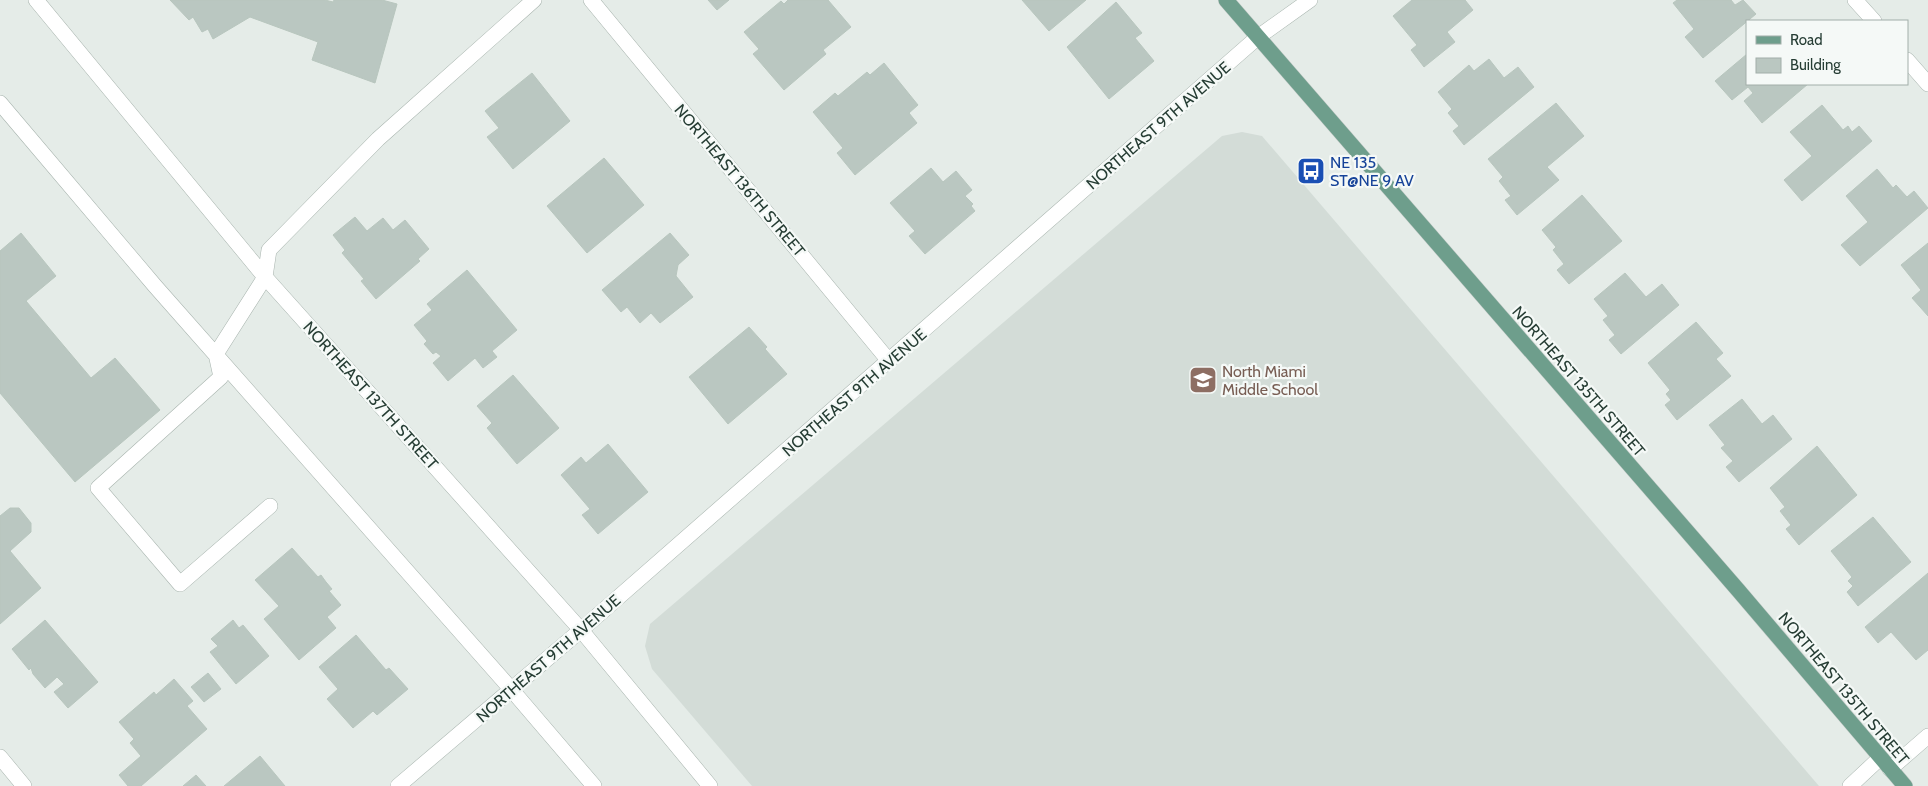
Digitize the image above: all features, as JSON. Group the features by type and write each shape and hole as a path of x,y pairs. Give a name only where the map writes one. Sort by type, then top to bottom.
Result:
{"main road":[{"name":"NORTHEAST 135TH STREET","path":"1226,0 1738,590 1904,786"}],"street":[{"name":"NORTHEAST 137TH STREET","path":"36,0 265,277 581,630 710,786"},
{"path":"270,506 180,584 98,488 221,377 216,354 265,277 269,250 378,139 534,0"},
{"name":"NORTHEAST 136TH STREET","path":"591,0 890,361"},
{"name":"NORTHEAST 9TH AVENUE","path":"398,786 581,630 890,361 1258,37 1310,0"},
{"path":"1855,0 1873,20"},
{"path":"1908,61 1928,84"},
{"path":"0,104 594,786"},
{"path":"1850,786 1928,736"},
{"path":"0,758 24,786"}],"shaded area":[{"name":"North Miami Middle School","path":"1242,132 1262,136 1819,786 752,786 652,669 645,646 650,624 1222,136"}],"building":[{"path":"170,0 325,0 333,2 334,0 382,0 397,4 375,83 312,60 318,42 250,17 213,39 208,29 202,32 193,17 189,20"},
{"path":"708,0 729,0 717,10"},
{"path":"788,0 828,0 851,27 823,50 826,54 784,90 753,54 759,49 744,32 781,1 784,4"},
{"path":"1022,0 1086,0 1049,31"},
{"path":"1412,0 1465,0 1473,10 1447,32 1455,42 1424,67 1411,50 1417,45 1393,16"},
{"path":"1677,0 1731,0 1735,5 1743,0 1756,14 1746,20 1746,22 1703,58 1685,37 1694,29 1673,3"},
{"path":"1116,2 1142,33 1135,38 1154,61 1109,99 1067,47"},
{"path":"1746,55 1746,85 1807,85 1762,123 1744,101 1753,93 1748,87 1732,100 1715,81"},
{"path":"1489,59 1504,78 1518,67 1534,87 1464,145 1453,131 1459,126 1448,113 1452,109 1438,92 1469,65 1474,71"},
{"path":"884,63 918,105 909,113 917,123 855,175 837,153 843,148 813,112 835,93 838,96 867,72 870,75"},
{"path":"532,73 570,121 513,169 487,137 499,128 485,111"},
{"path":"1556,103 1584,136 1547,167 1559,180 1517,215 1505,200 1511,196 1499,181 1503,177 1488,159"},
{"path":"1822,105 1843,130 1848,126 1852,132 1859,126 1872,141 1802,201 1784,180 1812,156 1790,132"},
{"path":"604,158 644,205 587,253 547,206"},
{"path":"931,168 943,182 956,171 972,190 965,196 973,204 971,206 975,211 925,254 909,236 915,231 890,203"},
{"path":"1877,169 1893,188 1896,185 1907,197 1914,191 1928,208 1860,266 1841,245 1868,222 1846,196"},
{"path":"1582,195 1622,241 1569,284 1557,270 1564,264 1553,250 1556,247 1542,230"},
{"path":"355,217 367,231 383,218 393,230 405,220 429,249 418,259 420,261 376,299 361,281 364,279 342,253 345,250 333,235"},
{"path":"21,233 56,276 26,301 91,378 115,358 160,410 75,482 0,393 0,251"},
{"path":"670,233 689,255 678,265 676,276 693,297 660,323 651,313 640,323 627,307 621,312 602,290"},
{"path":"1928,243 1928,316 1912,298 1921,290 1901,265"},
{"path":"467,270 517,330 492,351 497,357 483,368 475,358 448,381 433,363 441,356 436,352 433,354 424,344 427,341 414,325 432,310 427,304"},
{"path":"1625,273 1646,297 1662,284 1679,305 1621,354 1609,340 1615,335 1603,320 1608,316 1594,299"},
{"path":"1696,322 1723,353 1716,359 1731,376 1677,420 1665,405 1671,400 1666,394 1670,390 1648,363"},
{"path":"749,327 787,374 728,424 689,377"},
{"path":"513,375 559,428 517,464 487,428 492,423 477,406"},
{"path":"1742,399 1762,424 1773,415 1792,439 1739,482 1726,467 1733,461 1721,448 1725,445 1709,425"},
{"path":"608,444 648,492 598,534 582,515 590,509 561,475 581,457 586,463"},
{"path":"1817,446 1857,495 1799,545 1786,529 1791,525 1780,511 1785,507 1770,488"},
{"path":"10,508 19,508 31,523 31,532 10,551 41,588 0,624 0,516"},
{"path":"1873,517 1911,562 1858,606 1847,592 1853,586 1848,581 1852,577 1831,551"},
{"path":"292,548 318,577 321,575 332,589 329,591 341,605 327,617 336,628 299,660 264,619 279,606 255,580"},
{"path":"1928,573 1928,650 1916,660 1891,632 1878,643 1865,627"},
{"path":"45,620 98,682 68,708 54,692 64,684 57,677 45,688 33,674 31,668 29,670 12,649"},
{"path":"233,620 239,628 243,625 269,656 236,684 210,652 218,646 211,639"},
{"path":"356,635 386,670 389,668 408,689 377,715 373,711 353,728 327,699 338,689 319,667"},
{"path":"208,673 221,689 204,702 191,687"},
{"path":"174,679 193,701 187,706 207,729 141,786 128,786 119,775 141,756 130,743 134,739 119,722 154,692 156,695"},
{"path":"260,756 285,786 224,786"},
{"path":"196,775 206,786 183,786"}],"place":[{"name":"NE 135 ST@NE 9 AV","path":"1311,171"},
{"name":"North Miami Middle School","path":"1203,380"}]}
